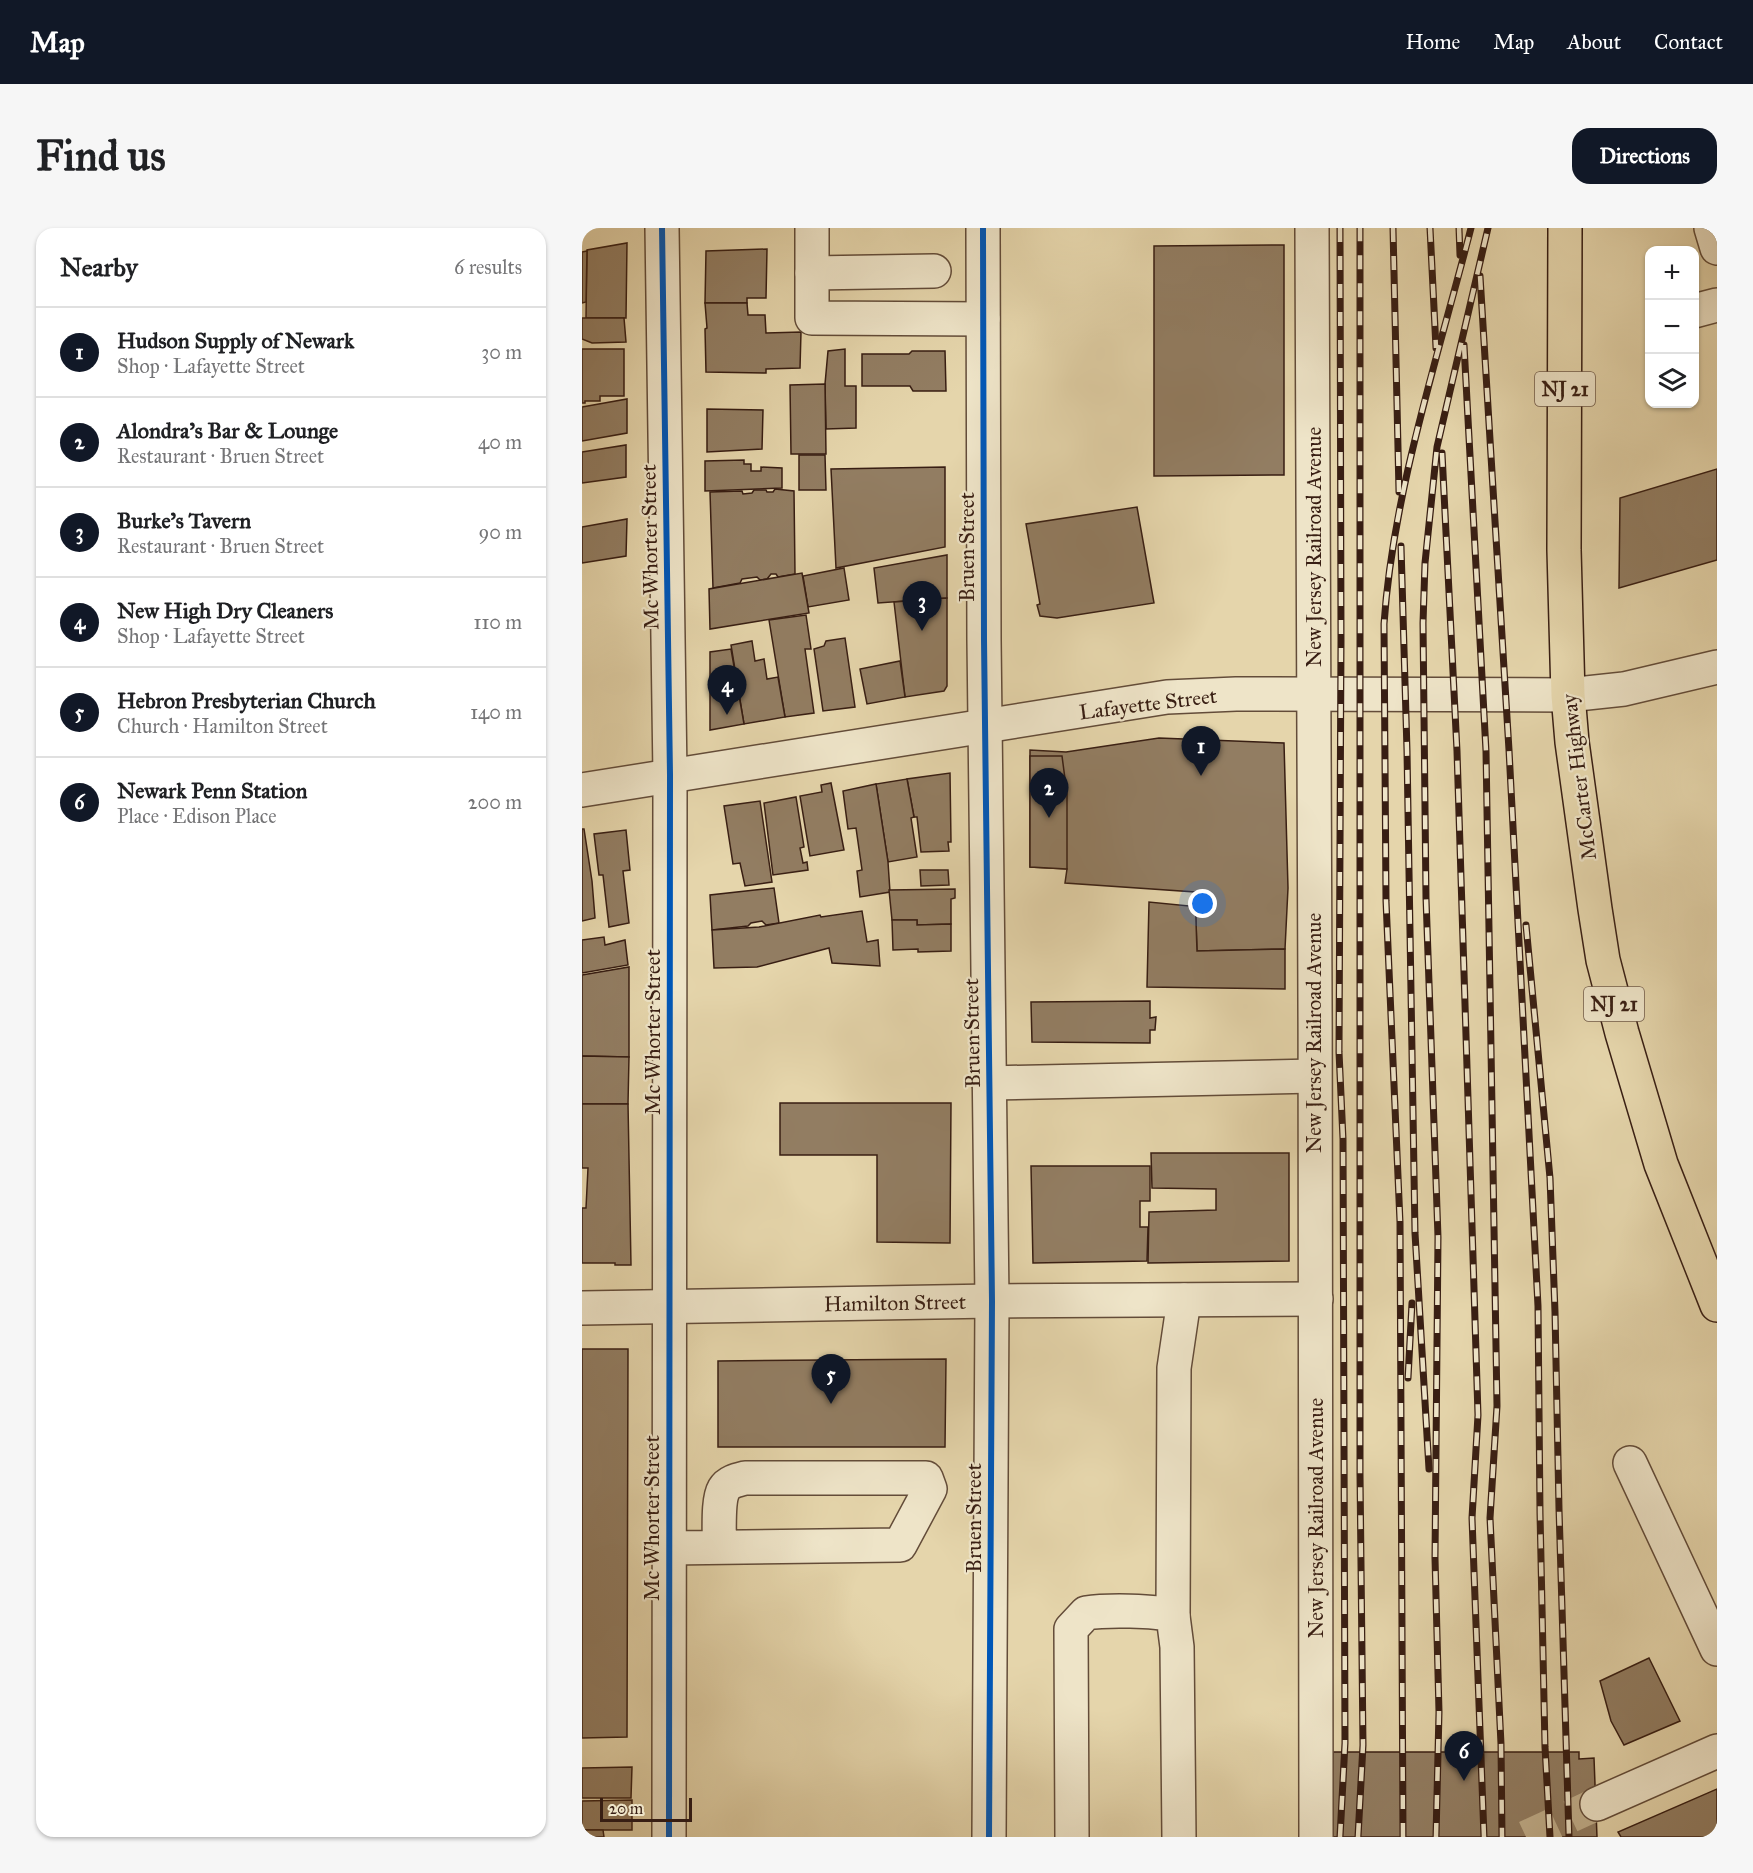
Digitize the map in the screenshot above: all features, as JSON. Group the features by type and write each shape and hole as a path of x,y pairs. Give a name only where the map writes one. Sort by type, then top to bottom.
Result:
{"main road":[{"name":"McCarter Highway","path":"1565,228 1564,550 1568,695 1603,960 1661,1164 1717,1305"}],"street":[{"name":"Mc Whorter Street","path":"662,228 670,775 669,1837"},
{"path":"813,228 812,318 983,319"},
{"name":"Bruen Street","path":"983,228 984,640 992,1301 989,1837"},
{"name":"New Jersey Railroad Avenue","path":"1312,228 1316,1837"},
{"path":"1711,228 1717,248"},
{"path":"812,273 934,271"},
{"path":"1699,310 1717,305"},
{"name":"Lafayette Street","path":"582,790 1167,697 1236,694 1568,695 1624,689 1717,667"},
{"path":"989,1083 1314,1076"},
{"name":"Hamilton Street","path":"582,1308 992,1301 1316,1299"},
{"path":"1179,1837 1175,1632 1174,1368 1184,1300"},
{"path":"1630,1463 1717,1650"},
{"path":"669,1548 900,1545 930,1489 926,1478 745,1478 734,1481 724,1488 721,1499 719,1547"},
{"path":"1072,1837 1071,1629 1086,1613 1162,1612 1175,1632"},
{"path":"1597,1804 1717,1751"}],"building":[{"path":"627,243 626,318 586,318 587,250"},
{"path":"1284,245 1284,475 1154,476 1154,246"},
{"path":"767,249 766,298 747,298 747,303 705,303 706,251"},
{"path":"587,251 586,302 582,303 582,252"},
{"path":"705,303 747,303 748,315 765,315 766,333 801,332 800,368 766,369 766,373 706,372"},
{"path":"582,318 624,318 626,342 592,343 582,339"},
{"path":"582,349 624,349 624,396 600,396 600,401 582,403"},
{"path":"845,349 845,386 856,386 856,428 826,429 825,384 828,351"},
{"path":"912,351 945,351 946,391 913,391 910,386 862,386 862,354 909,354"},
{"path":"825,384 826,454 791,454 790,385"},
{"path":"627,399 627,433 582,441 582,407"},
{"path":"707,409 763,410 762,449 707,452"},
{"path":"626,445 626,477 582,483 582,452"},
{"path":"799,455 825,455 826,490 799,490"},
{"path":"744,460 744,464 751,464 751,471 761,471 761,467 782,468 782,488 705,491 705,461"},
{"path":"945,467 945,547 836,568 831,469"},
{"path":"1717,469 1717,560 1619,588 1620,498"},
{"path":"775,489 794,491 795,574 778,577 776,574 771,574 767,579 760,580 757,577 742,579 740,583 713,588 710,492 742,491 743,494 752,493 754,490 773,492"},
{"path":"1137,507 1154,603 1057,618 1040,616 1037,605 1040,604 1026,524"},
{"path":"627,519 626,556 582,563 582,527"},
{"path":"947,555 947,598 878,603 874,568"},
{"path":"844,568 849,600 808,607 803,576"},
{"path":"802,573 809,613 710,629 709,589"},
{"path":"947,598 947,686 944,691 905,697 894,602"},
{"path":"806,615 811,649 805,649 814,713 785,717 769,620"},
{"path":"845,638 855,707 823,711 814,649 824,646 826,641"},
{"path":"752,641 755,661 764,659 767,679 778,677 785,717 744,724 731,645"},
{"path":"731,649 744,724 710,730 710,652"},
{"path":"900,661 905,697 867,704 860,669"},
{"path":"1159,738 1284,743 1288,888 1285,949 1197,951 1195,892 1065,883 1067,869 1030,867 1030,750 1066,752"},
{"path":"1030,756 1062,756 1067,794 1067,869 1030,867"},
{"path":"950,773 951,842 948,842 949,851 921,852 917,817 914,817 907,779"},
{"path":"907,779 914,817 911,818 917,857 888,862 876,784"},
{"path":"831,783 844,850 810,856 800,796 822,792 821,785"},
{"path":"876,784 888,862 890,892 860,897 857,871 862,870 856,828 848,829 843,791"},
{"path":"796,797 804,847 800,848 803,863 807,862 808,870 773,875 764,803"},
{"path":"760,801 772,882 745,886 740,863 733,864 724,806"},
{"path":"582,829 584,829 592,881 595,918 582,921"},
{"path":"626,830 630,870 623,871 629,923 609,927 603,875 599,875 594,834"},
{"path":"920,870 948,870 949,885 921,886"},
{"path":"774,888 779,923 766,925 762,921 751,923 748,926 712,930 710,895"},
{"path":"955,889 955,898 951,899 951,924 917,925 917,920 892,920 889,890"},
{"path":"1195,892 1197,951 1285,949 1285,989 1147,987 1149,902 1189,906"},
{"path":"862,911 867,942 878,940 880,966 832,963 829,948 757,967 714,968 712,930 759,927 820,915 821,917"},
{"path":"892,920 917,920 917,925 951,924 951,951 893,950"},
{"path":"604,937 605,945 625,940 628,965 582,973 582,940"},
{"path":"629,967 629,1057 582,1056 582,975"},
{"path":"1150,1001 1150,1018 1156,1017 1155,1030 1150,1030 1150,1043 1032,1042 1031,1002"},
{"path":"582,1056 629,1057 628,1104 582,1104"},
{"path":"780,1103 951,1103 950,1243 877,1242 877,1155 780,1155"},
{"path":"582,1104 628,1104 631,1265 582,1263 582,1208 586,1208 588,1168 582,1168"},
{"path":"1151,1153 1289,1153 1289,1261 1148,1263 1149,1212 1216,1210 1216,1189 1152,1188"},
{"path":"1031,1166 1150,1166 1150,1201 1140,1201 1140,1227 1148,1227 1147,1261 1033,1263"},
{"path":"582,1349 628,1349 627,1737 582,1738"},
{"path":"946,1359 945,1447 718,1447 718,1361"},
{"path":"1649,1658 1680,1721 1624,1745 1611,1721 1600,1681"},
{"path":"1333,1752 1579,1752 1579,1759 1594,1758 1597,1837 1330,1837"},
{"path":"632,1767 631,1798 582,1798 582,1768"},
{"path":"1717,1789 1717,1837 1621,1837 1618,1832"},
{"path":"632,1800 632,1830 582,1830 582,1801"},
{"path":"582,1830 603,1830 604,1837 582,1837"}],"tunnel":[{"path":"1526,1837 1597,1804"}],"railway":[{"path":"1340,228 1339,1052 1343,1139 1345,1743 1340,1837"},
{"path":"1358,1837 1363,1745 1360,1474 1360,228"},
{"path":"1393,228 1399,492"},
{"path":"1430,228 1436,348"},
{"path":"1459,228 1460,255"},
{"path":"1403,1837 1400,1222 1386,901 1384,624 1389,574 1407,475 1418,425 1471,228"},
{"path":"1436,1837 1439,1712 1435,1558 1438,1237 1426,898 1423,623 1425,563 1437,447 1488,228"},
{"path":"1480,276 1509,750 1538,1306 1545,1747 1550,1837"},
{"path":"1464,345 1486,751 1497,1406 1490,1518 1501,1744 1502,1837"},
{"path":"1442,453 1457,751 1478,1415 1472,1518 1484,1837"},
{"path":"1401,546 1407,751 1415,1233 1429,1469"},
{"path":"1526,925 1550,1178 1569,1837"},
{"path":"1408,1378 1412,1303"}],"cycle path":[{"path":"662,228 670,775 669,1837"},
{"path":"983,228 984,640 992,1301 989,1837"}],"place":[{"name":"Burke's Tavern","path":"922,631"},
{"name":"New High Dry Cleaners","path":"727,715"},
{"name":"Hudson Supply of Newark","path":"1201,776"},
{"name":"Alondra's Bar & Lounge","path":"1049,818"},
{"name":"Hebron Presbyterian Church","path":"831,1404"},
{"name":"Newark Penn Station","path":"1464,1781"}]}
